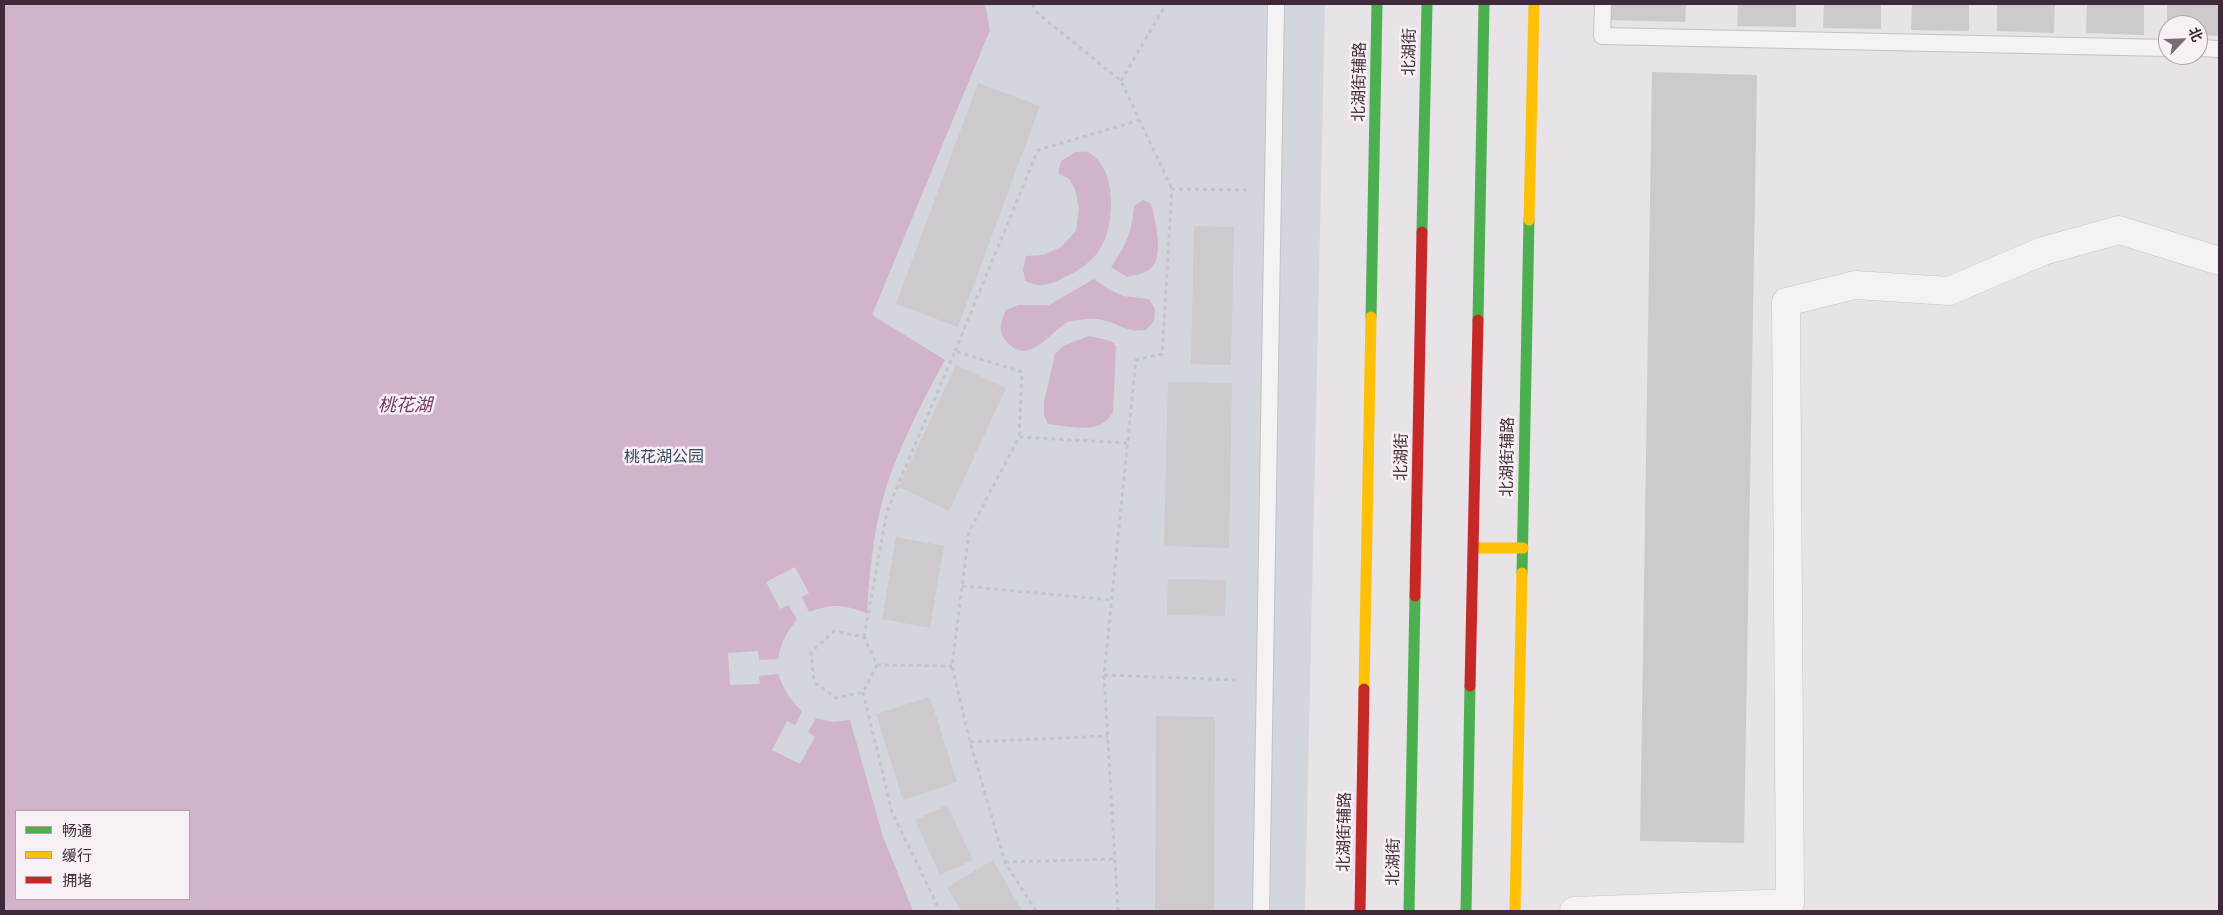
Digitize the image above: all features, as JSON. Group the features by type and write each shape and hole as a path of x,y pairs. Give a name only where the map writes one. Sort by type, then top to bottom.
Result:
{"main road":[{"name":"北湖街辅路","path":"1360,911 1377,4"},
{"name":"北湖街","path":"1409,911 1427,4"},
{"path":"1466,911 1484,4"},
{"name":"北湖街辅路","path":"1515,911 1534,4"},
{"path":"1473,548 1523,548"}],"street":[{"path":"1574,911 1790,903 1786,302 1855,285 1949,291 2043,251 2119,230 2219,261"}],"lane":[{"path":"1261,911 1276,4"},
{"path":"1603,4 1602,36 2158,48"}],"path":[{"path":"1033,4 1036,11 1121,81 1172,189 1162,354 1136,360 1104,675 1118,911"},
{"path":"1121,81 1166,4"},
{"path":"877,664 864,637 887,511 956,351 1038,150 1140,120"},
{"path":"1172,189 1273,190"},
{"path":"956,351 1022,372 1019,436 969,532 952,666 970,742 1005,862 1036,911"},
{"path":"1019,436 1127,443"},
{"path":"962,586 1112,600"},
{"path":"863,692 836,698 814,682 811,652 834,630 864,637"},
{"path":"877,664 952,666"},
{"path":"877,664 863,692 892,812 940,911"},
{"path":"1104,675 1265,681"},
{"path":"970,742 1108,736"},
{"path":"1005,862 1115,859"}],"green space":[{"name":"桃花湖","path":"4,4 1325,4 1305,911 4,911"}],"water":[{"name":"桃花湖","path":"4,4 985,4 990,30 872,315 945,360 910,428 886,487 874,540 867,613 838,606 825,607 809,612 802,597 809,593 795,567 766,582 780,609 789,605 797,620 784,638 778,659 759,660 758,651 728,653 730,685 760,684 759,676 778,674 788,694 802,711 795,725 787,721 772,750 800,764 815,737 808,732 816,718 832,722 850,720 883,837 913,911 4,911"},
{"path":"1076,152 1091,154 1105,172 1109,185 1111,213 1105,239 1093,258 1075,272 1050,284 1040,285 1025,281 1023,269 1026,256 1043,255 1061,247 1076,231 1079,208 1075,189 1069,179 1058,173 1061,161"},
{"path":"1143,200 1151,204 1153,211 1158,238 1157,256 1155,264 1150,269 1127,277 1111,267 1121,252 1127,238 1132,224 1134,206"},
{"path":"1094,279 1108,289 1123,296 1149,299 1155,309 1154,321 1146,330 1131,330 1099,319 1072,321 1061,327 1039,345 1023,351 1015,349 1004,338 1001,326 1006,310 1019,305 1049,305"},
{"path":"1089,336 1111,341 1116,346 1113,412 1108,419 1093,427 1084,428 1048,424 1044,415 1044,402 1055,354 1063,346"}],"building":[{"path":"1610,4 1686,4 1685,22 1610,20"},
{"path":"1738,4 1796,4 1796,27 1737,26"},
{"path":"1824,4 1881,4 1881,29 1823,28"},
{"path":"1912,4 1969,4 1969,31 1911,30"},
{"path":"1997,4 2055,4 2054,33 1997,31"},
{"path":"2087,4 2144,4 2144,35 2086,33"},
{"path":"2167,4 2219,4 2219,36 2208,35 2208,15 2167,15"},
{"path":"1652,72 1757,75 1744,843 1640,841"},
{"path":"978,83 1040,106 958,327 896,304"},
{"path":"1194,226 1234,227 1231,365 1191,364"},
{"path":"956,365 1006,388 949,511 899,487"},
{"path":"1168,382 1232,383 1229,548 1164,546"},
{"path":"896,537 944,546 930,628 882,619"},
{"path":"1168,579 1226,580 1225,616 1167,615"},
{"path":"930,697 957,782 903,800 876,714"},
{"path":"1156,716 1215,717 1214,911 1155,911"},
{"path":"947,805 973,860 940,875 915,820"},
{"path":"993,860 1022,911 961,911 947,887"}],"traffic: fast":[{"path":"1371,317 1377,4"},
{"path":"1422,232 1427,4"},
{"path":"1478,320 1484,4"},
{"path":"1522,573 1529,220"},
{"path":"1409,911 1415,596"},
{"path":"1466,911 1470,686"}],"traffic: slow":[{"path":"1529,220 1534,4"},
{"path":"1364,689 1371,317"},
{"path":"1473,548 1523,548"},
{"path":"1515,911 1522,573"}],"traffic: jam":[{"path":"1415,596 1422,232"},
{"path":"1470,686 1478,320"},
{"path":"1360,911 1364,689"}],"park label":[{"name":"桃花湖公园","path":"664,458"}]}
